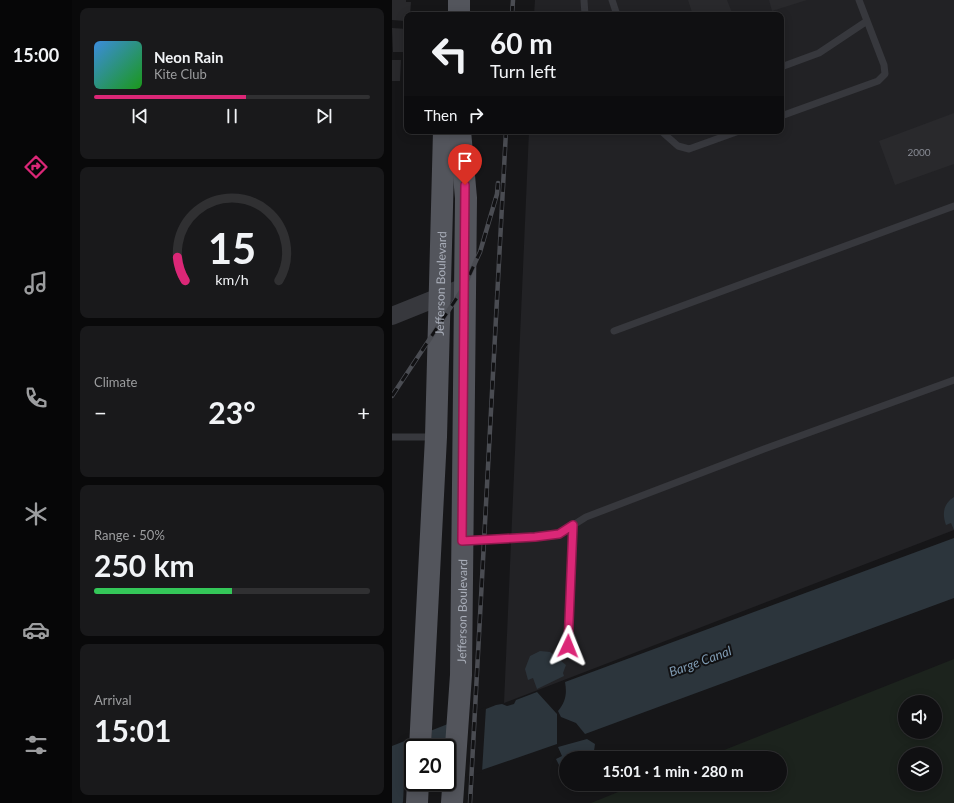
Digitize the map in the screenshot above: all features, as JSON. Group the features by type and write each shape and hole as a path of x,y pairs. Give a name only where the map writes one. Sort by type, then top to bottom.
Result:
{"main road":[{"path":"459,0 459,12"},
{"name":"Jefferson Boulevard","path":"420,739 436,437 444,134"},
{"name":"Jefferson Boulevard","path":"453,797 461,675 466,198 460,134"},
{"path":"417,803 418,791"}],"street":[{"path":"392,316 464,287"}],"lane":[{"path":"584,0 585,12"},
{"path":"612,0 616,12"},
{"path":"784,115 878,81 885,74 884,65 859,0"},
{"path":"784,65 819,54 867,21"},
{"path":"664,134 678,146 689,149 731,134"},
{"path":"614,330 954,206"},
{"path":"462,541 535,537 559,534 586,518 757,452 954,380"},
{"path":"392,437 436,437"},
{"path":"568,646 573,525"}],"shaded area":[{"path":"535,0 954,0 954,530 504,703 529,134 784,134 784,12 534,12"},
{"path":"954,659 954,803 591,803 621,791 787,791 787,751 722,751"}],"water":[{"path":"954,497 954,530 951,523 946,525 944,510 950,500"},
{"name":"Barge Canal","path":"954,538 954,598 585,734 576,723 561,717 558,711 563,704 565,697 565,682"},
{"path":"540,651 550,652 566,665 563,673 564,676 537,689 533,678 528,680 525,669 530,656"},
{"path":"537,692 557,714 557,744 456,779 456,739 410,739 496,705 502,704 507,706 514,704 516,700"},
{"path":"587,739 595,744 594,751 560,751 558,747"},
{"path":"404,741 404,791 427,791 402,803 392,803 392,746"},
{"path":"559,758 559,765 556,759"}],"pier":[{"path":"486,707 482,772 456,781 456,739 447,739 448,722"},
{"path":"432,728 431,739 406,739"},
{"path":"404,782 404,791 429,791 407,803 403,803"}],"building":[{"path":"392,0 406,0 406,2 411,2 410,12 404,12 404,21 392,20"},
{"path":"688,0 727,0 732,12 692,12"},
{"path":"769,0 807,0 772,11"},
{"path":"392,28 404,29 404,52 393,52"},
{"path":"392,60 401,60 400,81 392,81"},
{"path":"954,113 954,164 895,185 879,141"}],"railway":[{"path":"512,12 513,0"},
{"path":"470,803 506,134"},
{"path":"392,396 464,287 480,252 497,194 498,183"}],"route":[{"path":"465,185 462,541 484,541 559,534 573,525 568,646"}]}
